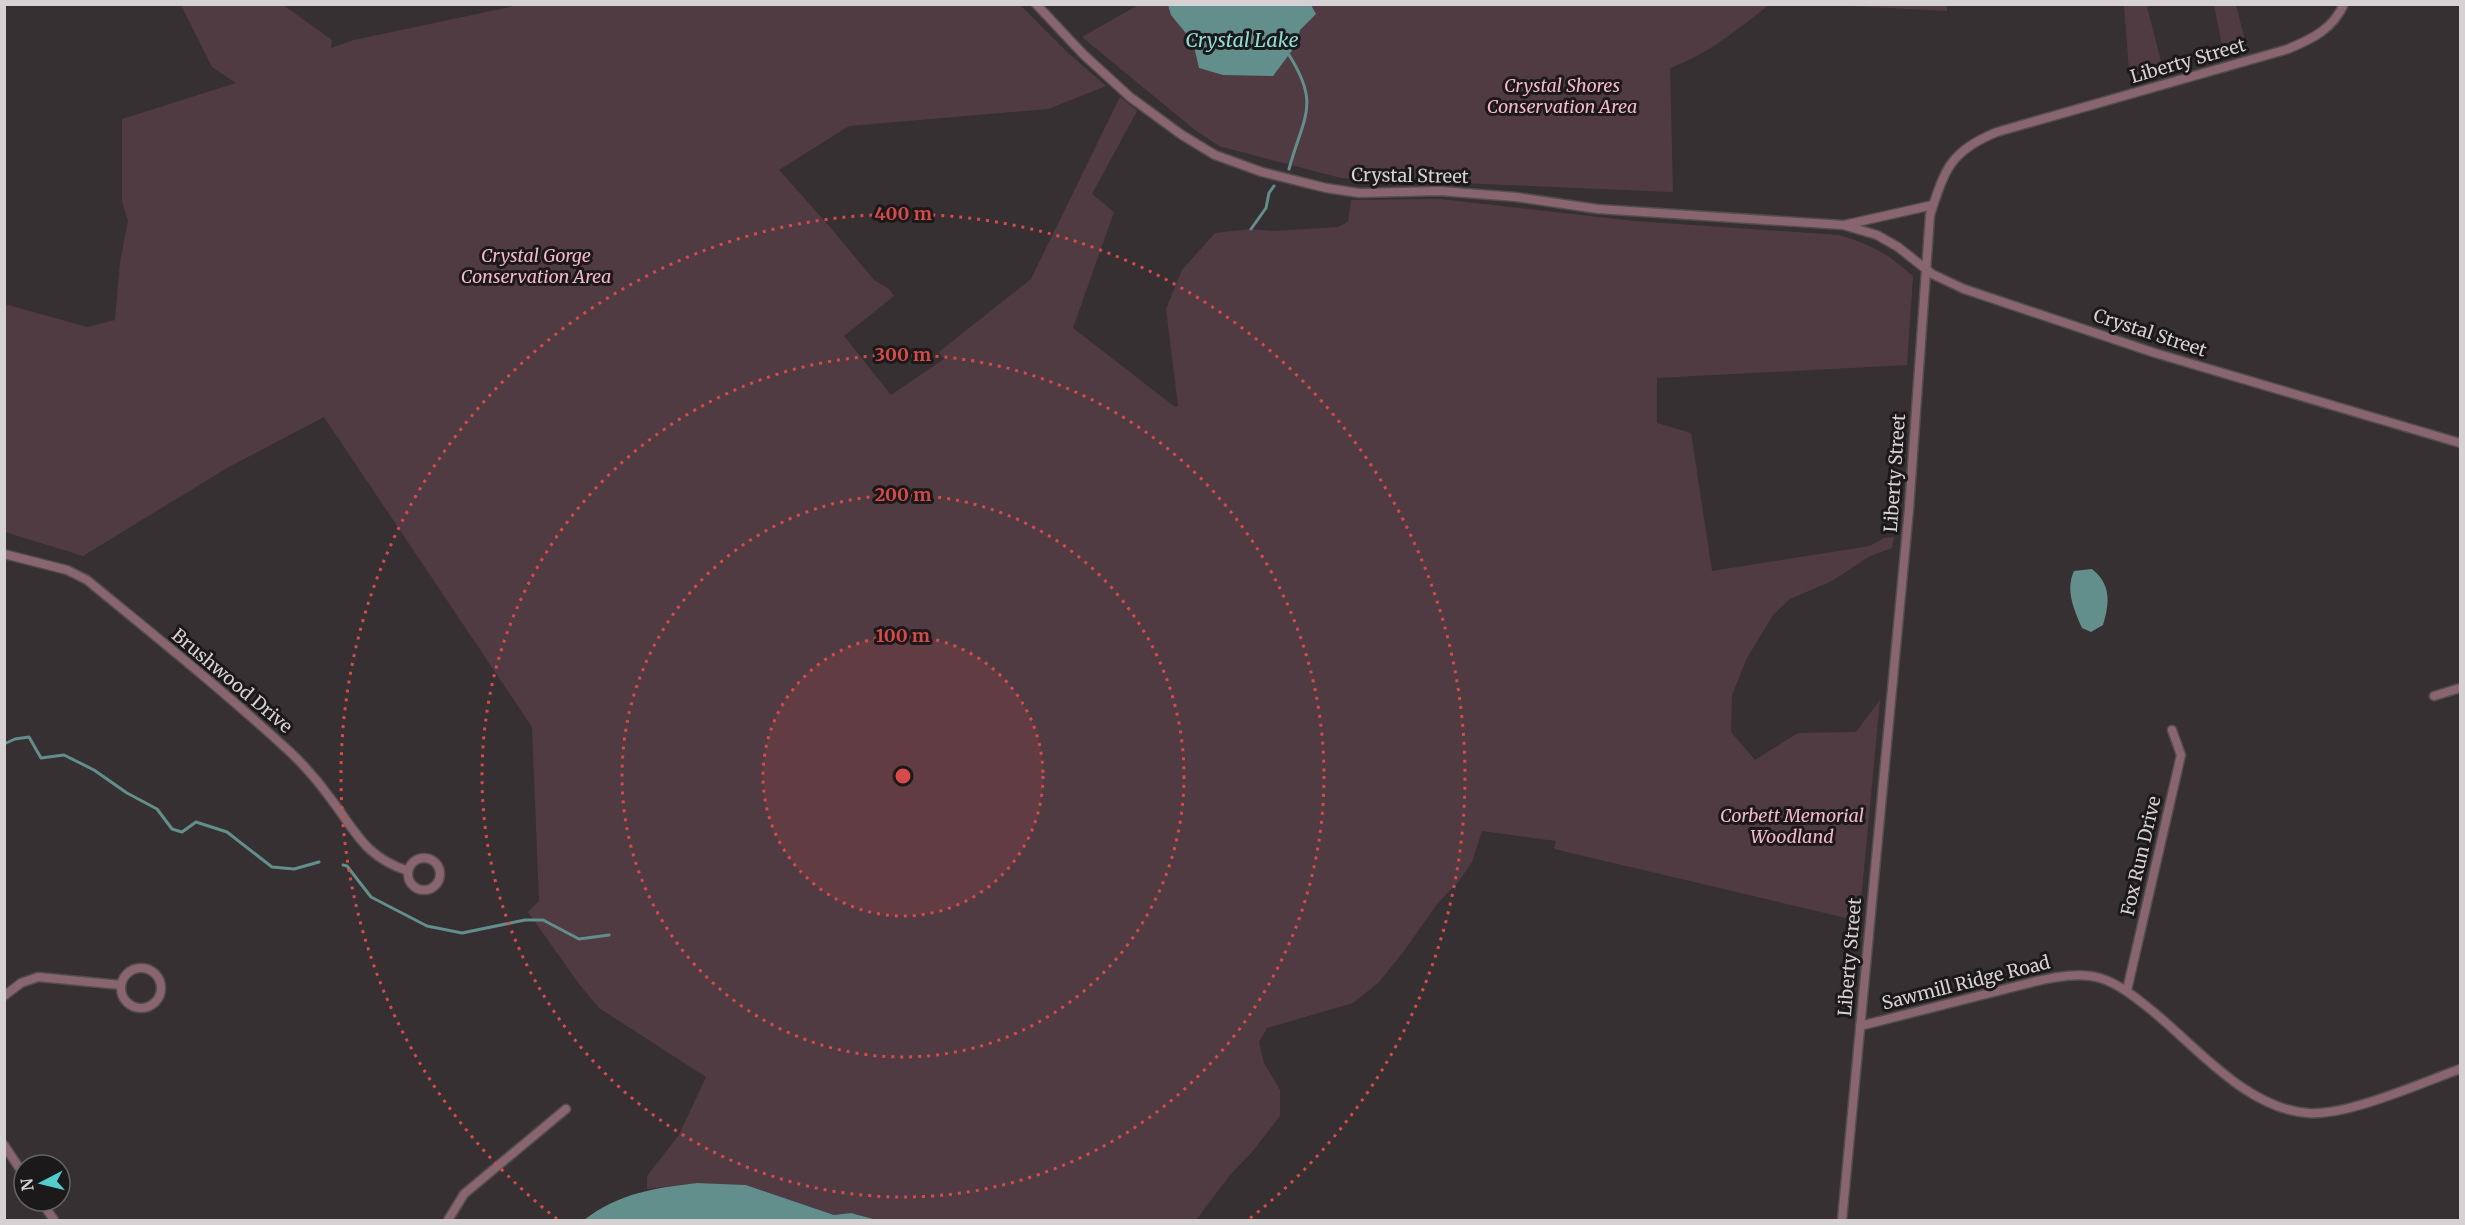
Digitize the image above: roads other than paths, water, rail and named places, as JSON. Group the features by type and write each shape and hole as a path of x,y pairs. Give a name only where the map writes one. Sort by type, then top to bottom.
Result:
{"street":[{"name":"Crystal Street","path":"1036,4 1083,54 1130,97 1182,135 1215,155 1262,172 1326,188 1359,193 1463,192 1589,208 1844,225 1877,235 1898,247 1926,270 1964,289 2115,340 2460,443"},
{"name":"Liberty Street","path":"1842,1221 1909,509 1930,215 1933,205 1950,164 1959,152 1974,141 1997,132 2289,49 2321,33 2332,23 2344,4"},
{"name":"Crystal Street","path":"1844,225 1933,205"},
{"name":"Brushwood Drive","path":"4,554 67,570 87,580 288,750 318,782 356,837 372,853 408,871"},
{"path":"2434,696 2460,688"},
{"name":"Fox Run Drive","path":"2127,990 2181,755 2172,730"},
{"path":"138,968 145,968 157,975 162,988 157,1001 148,1008 139,1009 123,998 121,985 127,974 138,968"},
{"path":"4,996 21,983 38,976 121,985"},
{"name":"Sawmill Ridge Road","path":"1860,1026 2051,978 2074,976 2100,978 2127,990 2164,1020 2209,1062 2259,1098 2284,1109 2309,1114 2338,1111 2460,1069"},
{"path":"447,1221 464,1194 566,1109"}],"water":[{"name":"Crystal Lake","path":"1168,5 1311,5 1316,14 1300,30 1297,44 1273,76 1223,75 1199,68 1193,42 1171,15"},
{"path":"2092,569 2106,587 2108,601 2103,625 2091,632 2082,628 2070,593 2070,585 2074,571"},
{"path":"697,1183 746,1185 834,1215 851,1213 877,1220 584,1220 611,1204 638,1193"}],"waterway":[{"path":"1289,55 1299,72 1307,99 1304,123 1289,169"},
{"path":"1251,229 1266,208 1269,193 1274,186"},
{"path":"4,744 15,739 29,737 41,758 64,755 94,770 127,793 157,809 172,829 182,832 196,822 227,832 272,867 294,869 319,862"},
{"path":"343,865 347,866 371,897 427,926 462,933 525,920 543,920 579,939 609,935"}],"park label":[{"name":"Crystal Shores Conservation Area","path":"1562,96"},
{"name":"Crystal Gorge Conservation Area","path":"536,266"},
{"name":"Corbett Memorial Woodland","path":"1792,826"}]}
